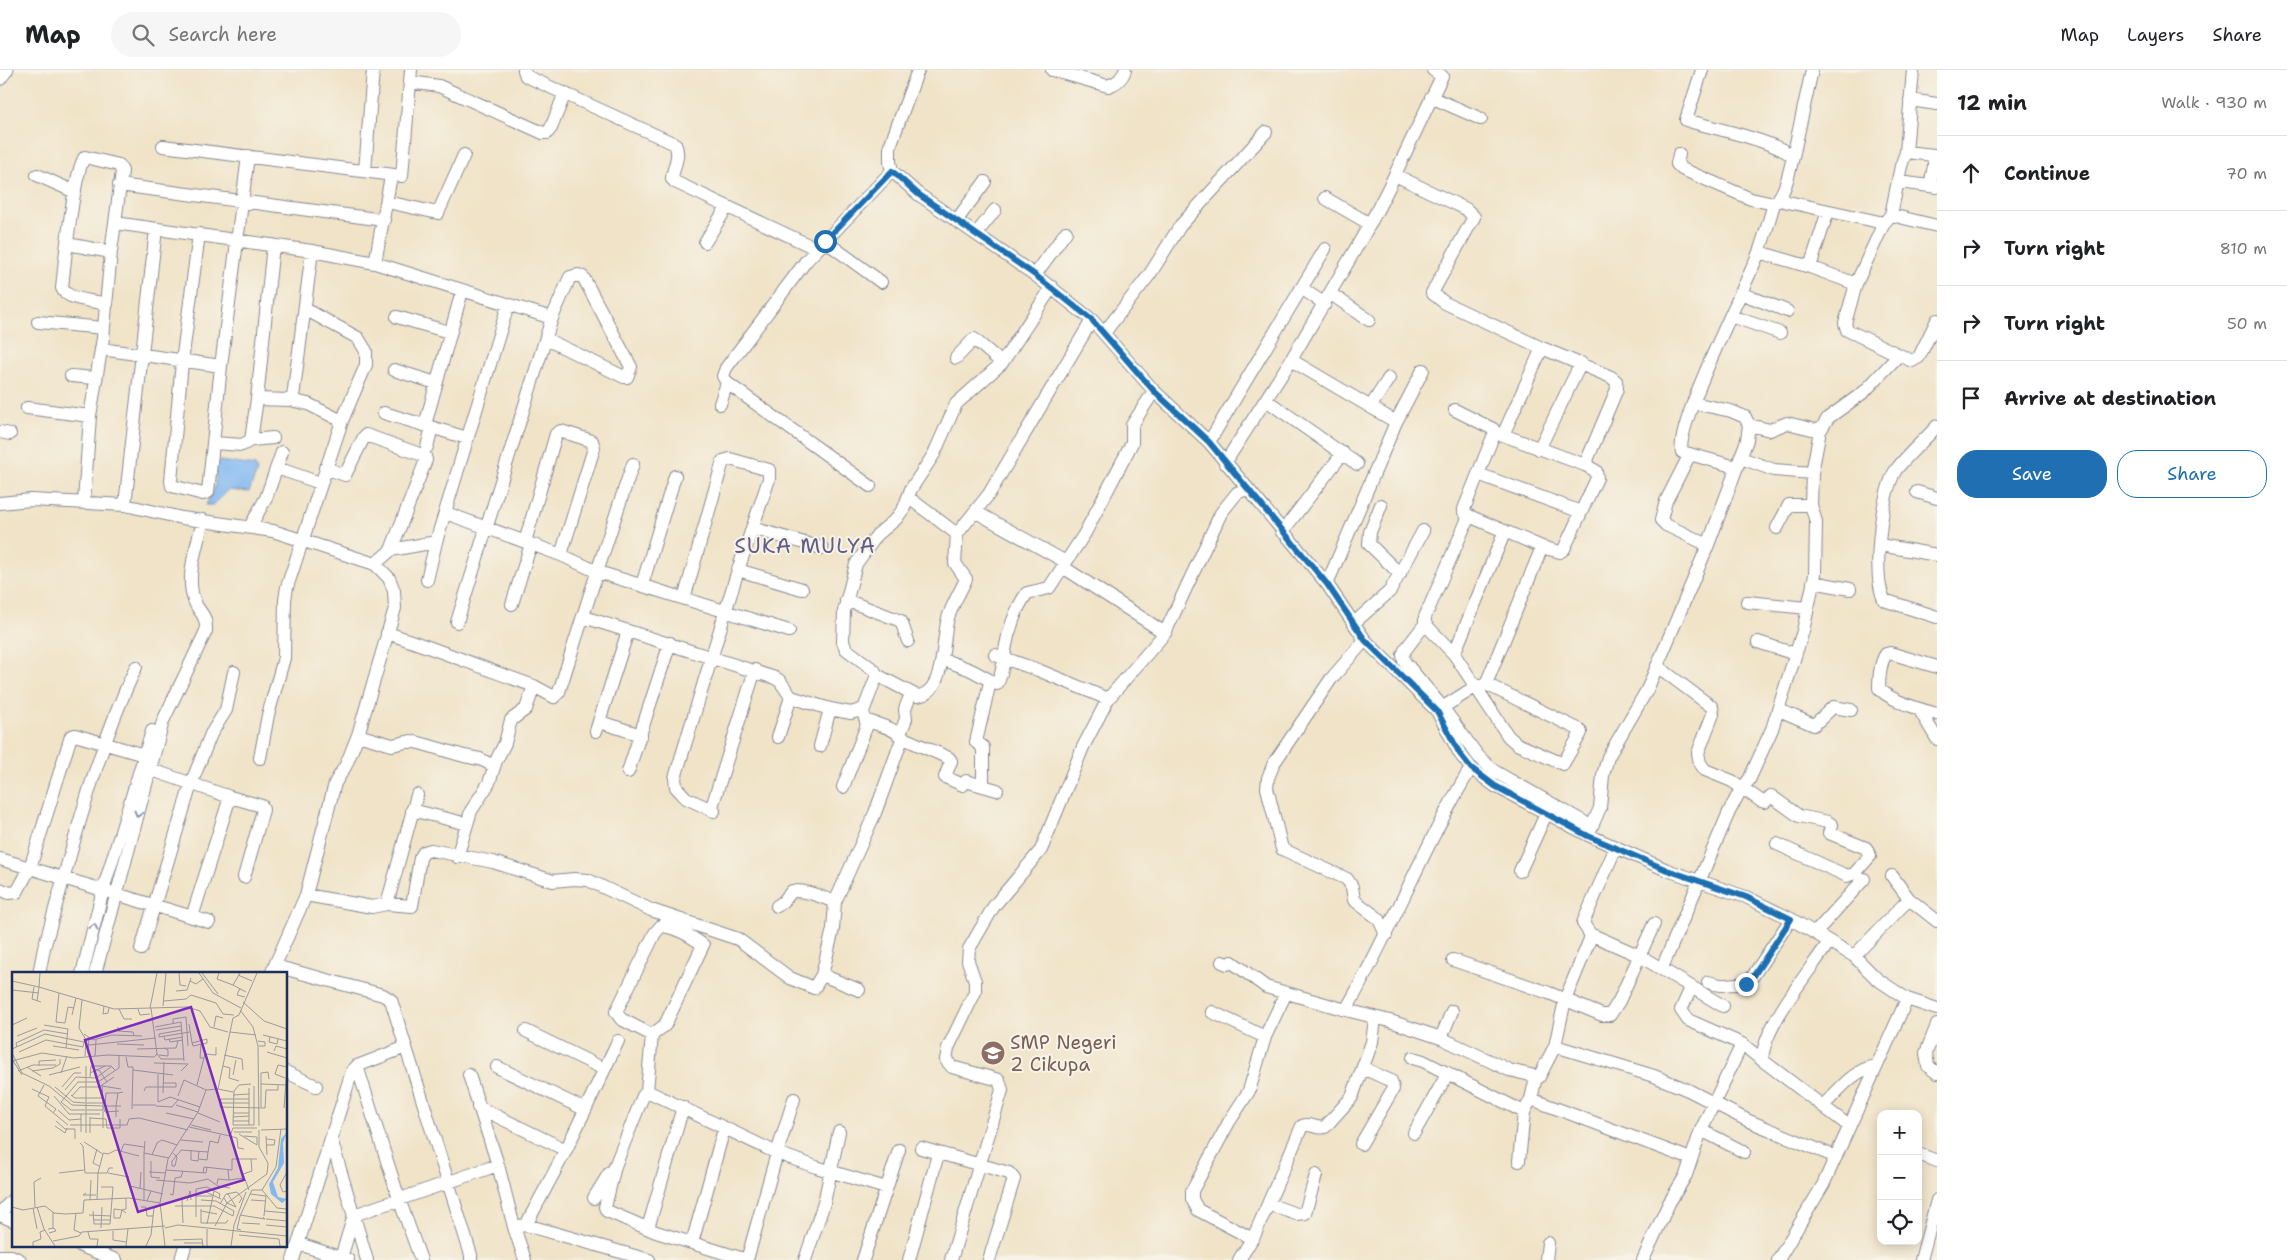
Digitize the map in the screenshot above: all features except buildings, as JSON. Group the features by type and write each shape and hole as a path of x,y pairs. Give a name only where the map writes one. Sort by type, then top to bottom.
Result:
{"street":[{"path":"0,80 7,70"},
{"path":"364,171 373,70"},
{"path":"524,70 526,76 675,144 678,152 672,179 727,207 821,245 881,282"},
{"path":"918,70 892,136 889,154 892,171 918,194 1052,287 1092,320 1154,391 1209,442 1246,489 1327,584 1365,640 1440,709 1460,754 1471,768 1495,786 1588,836 1667,870 1701,880 1746,897 1791,919 1854,956 1877,979 1907,999 1937,1009"},
{"path":"1052,70 1071,73 1100,86 1117,83 1125,70"},
{"path":"1702,70 1686,120 1768,144 1787,151 1793,157"},
{"path":"1812,70 1793,157 1758,252 1693,404 1680,448 1682,452 1690,454 1756,465 1774,470 1812,473"},
{"path":"1912,70 1906,152 1901,166 1899,182 1888,219 1856,284 1844,327 1898,356 1912,361 1919,357 1937,320"},
{"path":"1225,463 1291,360 1370,224 1432,97 1440,72"},
{"path":"163,146 402,176 410,76 439,86 543,133 551,128 565,93"},
{"path":"1432,97 1481,119"},
{"path":"1910,100 1937,104"},
{"path":"1104,333 1150,274 1180,226 1266,132"},
{"path":"1899,182 1934,186 1934,155 1906,152"},
{"path":"1680,154 1677,164 1682,169 1751,199 1937,226"},
{"path":"387,202 438,213 464,155"},
{"path":"199,234 182,362 171,477 172,486 203,494 208,492 221,366 248,156"},
{"path":"84,502 90,416 104,328 107,304 111,252 122,171 120,166 110,162 85,157 81,164 75,192 67,244 63,291 69,296 107,304"},
{"path":"870,486 727,383 723,376 726,368 806,261 892,171"},
{"path":"37,175 75,192"},
{"path":"1395,175 1466,209 1474,217 1432,293 1445,303 1542,348 1581,363 1611,377 1616,382 1617,389 1585,465"},
{"path":"375,264 391,176"},
{"path":"956,221 985,182"},
{"path":"119,185 384,220"},
{"path":"1326,198 1370,224"},
{"path":"705,242 727,207"},
{"path":"976,234 995,210"},
{"path":"1810,267 1828,211"},
{"path":"115,223 237,239 312,251 375,264 552,318"},
{"path":"125,505 156,229"},
{"path":"1035,275 1066,232"},
{"path":"67,244 111,252"},
{"path":"251,440 273,245"},
{"path":"1209,442 1324,250"},
{"path":"290,400 294,394 312,251"},
{"path":"1758,252 1810,267 1856,284"},
{"path":"457,622 552,318 568,279 575,275 583,277 631,367 630,374 624,377 546,339"},
{"path":"1052,287 1002,363 956,404 934,454 911,489 909,498 896,519 877,535 856,564 846,600 844,645 874,670 877,675 911,694 922,696 938,676 948,619 966,579 955,564 957,534 989,494 1092,320"},
{"path":"1301,288 1328,298 1369,320"},
{"path":"427,447 428,426 436,382 462,291"},
{"path":"1740,294 1787,311"},
{"path":"427,580 436,542 508,305"},
{"path":"260,758 268,715 284,658 287,587 304,540 325,468 342,421 366,365 366,351 358,338 305,309"},
{"path":"1731,316 1780,333"},
{"path":"398,317 449,332"},
{"path":"38,322 104,328"},
{"path":"956,358 974,340 1002,363"},
{"path":"1455,410 1494,429 1499,434 1585,465 1596,471 1597,478 1562,551 1542,547 1469,516 1464,511 1478,474 1499,434 1542,348"},
{"path":"101,349 182,362 221,366"},
{"path":"1662,968 1729,812 1741,789 1749,780 1779,710 1803,631 1806,608 1815,575 1816,522 1811,505 1812,473 1820,431 1828,418 1864,392 1898,356"},
{"path":"1291,360 1396,422"},
{"path":"1539,449 1581,363"},
{"path":"394,370 436,382"},
{"path":"1327,584 1396,422 1423,370"},
{"path":"71,376 96,378"},
{"path":"1370,406 1389,378"},
{"path":"720,404 727,383"},
{"path":"942,659 971,670 996,685 999,682 1000,657 1005,649 1015,617 1026,594 1046,590 1065,565 1085,533 1132,443 1132,425 1154,391"},
{"path":"257,399 290,400 308,404 342,421"},
{"path":"1266,400 1357,464"},
{"path":"1588,836 1600,808 1603,775 1608,757 1647,690 1708,544 1738,463 1749,425 1745,417 1731,411 1693,404"},
{"path":"27,408 90,416"},
{"path":"384,413 467,438"},
{"path":"1749,425 1770,430 1787,423 1820,431"},
{"path":"1937,426 1893,473 1881,516 1879,588 1884,600 1937,616"},
{"path":"512,604 556,434 561,431 592,441 594,448 561,555"},
{"path":"325,468 345,475 366,435 425,456 426,460 391,550 375,564"},
{"path":"214,443 242,445 251,440 273,438"},
{"path":"250,527 266,498 282,452"},
{"path":"1282,532 1343,453"},
{"path":"1690,454 1666,501 1661,520 1666,525 1708,544"},
{"path":"684,599 725,460 739,462 770,472 738,570 675,782 676,787 686,798 713,811 755,670"},
{"path":"387,633 450,653 472,664 534,686 554,697 557,695 633,464"},
{"path":"277,468 320,483"},
{"path":"1478,474 1581,512"},
{"path":"642,586 675,476"},
{"path":"951,1260 1002,1090 1002,1083 994,1078 952,1067 946,1060 948,1048 975,992 976,980 968,961 969,949 994,906 1014,879 1042,850 1083,747 1108,699 1165,633 1221,512 1237,493 1246,489"},
{"path":"1917,492 1937,498"},
{"path":"909,498 957,534"},
{"path":"0,503 31,500 125,505 182,518 250,527 304,540 375,564 389,578 394,591 395,608 358,735 346,765 335,783 306,895 273,970"},
{"path":"1382,505 1370,532 1369,544 1400,574"},
{"path":"1777,528 1789,505 1811,505"},
{"path":"976,512 1065,565 1165,633"},
{"path":"446,513 561,555 598,572 725,613 789,631"},
{"path":"1469,516 1425,617 1425,624 1405,650 1403,655 1404,661 1478,756 1494,771 1584,822"},
{"path":"96,972 163,721 206,631 207,621 194,601 191,586 191,572 203,520"},
{"path":"752,528 822,548"},
{"path":"1354,623 1390,591 1423,531"},
{"path":"1454,654 1505,531"},
{"path":"391,550 436,542"},
{"path":"1880,545 1937,555"},
{"path":"1440,709 1481,685 1542,547"},
{"path":"738,570 802,589"},
{"path":"1813,582 1850,589"},
{"path":"846,600 901,621 908,641"},
{"path":"1747,602 1806,608"},
{"path":"584,617 755,670 780,681 790,696 830,709 865,716 949,758 950,761 945,778 963,785 966,780 997,790"},
{"path":"83,972 104,890 155,723 207,621"},
{"path":"1425,624 1481,685 1512,740 1561,764 1565,762 1581,732 1580,730 1481,685"},
{"path":"628,631 598,726 641,735"},
{"path":"1365,640 1331,679 1274,763 1268,778 1267,788 1282,849 1347,879 1352,887 1354,900 1379,919 1386,934"},
{"path":"1758,642 1795,654"},
{"path":"628,772 670,643"},
{"path":"1937,667 1890,653 1884,655 1880,688 1886,695 1919,709 1937,714"},
{"path":"1000,657 1038,670 1108,699"},
{"path":"1657,666 1712,707 1713,714 1698,753 1700,763 1705,770 1724,777 1761,801 1765,802 1771,796 1800,816 1828,822 1832,825 1829,833 1866,848 1870,856 1855,874 1847,876 1777,844"},
{"path":"39,972 44,948 64,878 105,743 116,710 136,667"},
{"path":"141,949 191,784 211,734 226,710 234,672"},
{"path":"843,787 860,745 865,716 864,709 877,675"},
{"path":"983,786 983,747 976,742 990,682"},
{"path":"457,856 473,807 486,789 505,743 511,720 526,708 534,686"},
{"path":"306,895 372,907 386,904 412,906 420,858 424,852 431,850 492,862 553,881 588,880 651,910 738,939 790,978 812,988 816,987 822,975 833,929 835,902 875,814 906,719 905,708 911,694"},
{"path":"778,737 790,696"},
{"path":"1779,710 1814,725 1833,707 1851,710"},
{"path":"820,746 830,709"},
{"path":"1919,709 1937,739"},
{"path":"0,889 14,894 17,892 30,868 70,738 75,735 144,755"},
{"path":"358,735 392,745 411,741 464,756 480,758 494,766"},
{"path":"1346,1010 1386,934 1452,799 1471,768"},
{"path":"149,769 230,797 260,804 263,808 244,877"},
{"path":"386,904 417,794"},
{"path":"192,917 230,797"},
{"path":"412,810 467,824"},
{"path":"1520,871 1546,814"},
{"path":"1616,847 1583,923 1590,934 1640,956 1662,968 1690,988 1723,1006"},
{"path":"0,859 209,922"},
{"path":"1892,876 1909,899 1925,914 1937,920"},
{"path":"1815,933 1864,879"},
{"path":"777,906 792,891 802,891 835,902"},
{"path":"1854,956 1909,899"},
{"path":"1708,982 1721,986 1739,982 1748,984 1791,919"},
{"path":"1453,960 1549,993 1602,1015 1610,1015 1619,1001 1654,924"},
{"path":"652,1035 621,1019 616,1012 655,933 661,926 668,926 703,944 665,1025 652,1035 647,1091 643,1096 615,1166 605,1208 607,1212 648,1228 747,1260 794,1099"},
{"path":"1222,962 1227,964 1232,962 1266,987 1375,1019 1390,1021 1441,1038 1509,1070 1539,1077 1544,1071 1555,1046 1565,1000 1588,944 1590,934"},
{"path":"1762,1060 1768,1037 1786,1004 1829,942"},
{"path":"288,974 387,997 391,1000 472,1255 471,1260"},
{"path":"822,975 859,990"},
{"path":"1690,988 1680,1010 1682,1016 1742,1044 1849,1126"},
{"path":"1251,1238 1198,1210 1192,1199 1192,1191 1229,1122 1249,1090 1265,1037 1286,993"},
{"path":"1778,1260 1824,1185 1907,999"},
{"path":"1441,1038 1452,1010"},
{"path":"1212,1012 1265,1037"},
{"path":"1238,1260 1255,1234 1302,1126 1307,1124 1319,1128 1325,1127 1352,1097 1372,1042 1375,1019"},
{"path":"1937,1025 1926,1053 1928,1066 1937,1073"},
{"path":"526,1031 604,1068"},
{"path":"520,1226 566,1150 618,1041"},
{"path":"1643,1260 1669,1203 1686,1175 1701,1130 1742,1044"},
{"path":"1555,1046 1654,1076 1749,1121 1836,1158"},
{"path":"293,1260 352,1071 357,1066 406,1047"},
{"path":"1413,1058 1524,1112"},
{"path":"357,1066 420,1260"},
{"path":"1823,1106 1859,1072 1868,1067 1877,1066"},
{"path":"496,1067 584,1109"},
{"path":"1361,1144 1393,1089 1391,1081 1363,1068"},
{"path":"288,1073 316,1086"},
{"path":"469,1074 478,1107 520,1226 525,1260"},
{"path":"1414,1133 1448,1074"},
{"path":"1519,1161 1524,1112 1531,1099 1536,1077"},
{"path":"647,1091 683,1107 724,1129 777,1152 886,1188"},
{"path":"1531,1099 1690,1159"},
{"path":"478,1107 566,1150"},
{"path":"648,1228 683,1107"},
{"path":"692,1243 724,1129"},
{"path":"1701,1130 1744,1152"},
{"path":"805,1260 824,1203 839,1132"},
{"path":"330,1139 367,1260"},
{"path":"921,1148 1009,1173 1014,1179 989,1260"},
{"path":"864,1260 898,1150"},
{"path":"909,1260 938,1154"},
{"path":"1921,1155 1937,1161"},
{"path":"354,1215 498,1165"},
{"path":"594,1198 615,1166"},
{"path":"1268,1204 1296,1214 1305,1214 1316,1175"},
{"path":"12,1200 0,1214 12,1220"},
{"path":"1921,1260 1937,1200"},
{"path":"299,1244 344,1259 354,1215"},
{"path":"520,1226 649,1260"},
{"path":"1546,1260 1548,1243"},
{"path":"97,1249 116,1260"},
{"path":"0,1256 11,1256 20,1260"}],"water":[{"path":"220,461 255,466 257,471 249,492 229,490 213,505 206,505 215,487 216,469"}],"place":[{"name":"SMP Negeri 2 Cikupa","path":"993,1053"}],"district":[{"name":"SUKA MULYA","path":"805,546"}],"route":[{"path":"825,241 892,171 918,194 953,220 1035,275 1075,305 1104,333 1154,391 1209,442 1327,584 1365,640 1437,711 1460,754 1471,768 1495,786 1588,836 1667,870 1701,880 1746,897 1791,919 1749,983 1746,984"}]}
